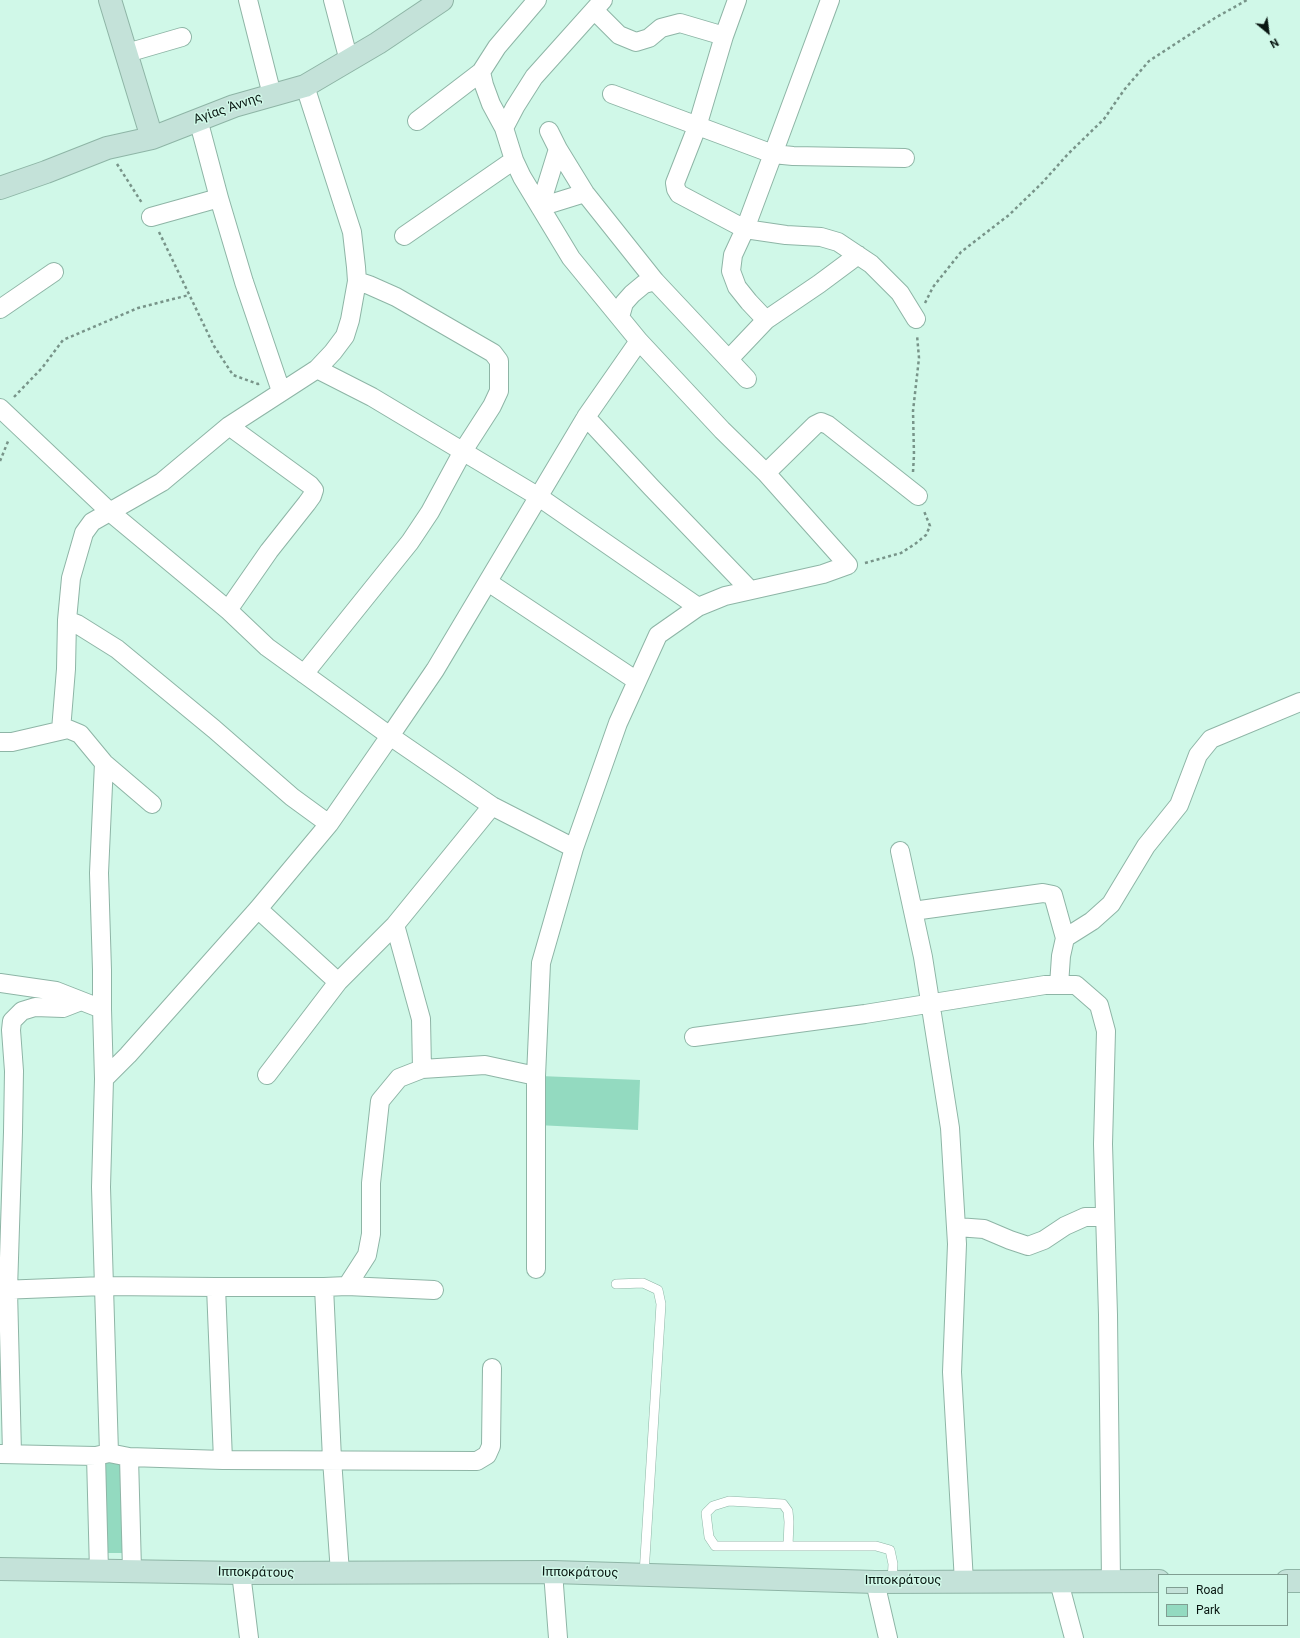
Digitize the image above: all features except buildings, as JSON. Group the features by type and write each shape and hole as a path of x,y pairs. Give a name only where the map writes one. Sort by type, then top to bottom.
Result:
{"main road":[{"path":"110,0 152,138"},
{"name":"Αγίας Άννης","path":"0,188 107,148 152,138 198,119 272,94 305,86 349,61 442,0"},
{"name":"Ιπποκράτους","path":"0,1569 241,1573 553,1572 884,1582 1158,1581"},
{"path":"1288,1581 1300,1581"}],"street":[{"path":"248,0 272,94"},
{"path":"333,0 349,61"},
{"path":"417,121 481,72 497,47 537,0"},
{"path":"737,0 724,36 697,127 675,183 676,189 679,194 745,229 786,235 821,237 838,242 871,264 900,293 916,319"},
{"path":"766,320 737,287 731,271 733,255 745,229 830,0"},
{"path":"504,128 534,77 599,5 619,35 636,42 649,38 661,28 680,23 724,36"},
{"path":"127,53 182,37"},
{"path":"481,72 491,104 504,128 514,160 522,178 571,258 639,341 722,430 766,473 848,565 823,574 725,596 698,607 658,635 618,723 574,848 541,963 536,1076 536,1269"},
{"path":"61,730 66,669 67,620 71,578 84,533 92,522 162,482 279,386 317,369 333,352 345,336 350,320 356,281 352,232 305,86"},
{"path":"612,94 697,127 773,154 793,156 905,158"},
{"path":"198,119 219,198 244,282 279,386"},
{"path":"549,131 584,193 655,281 747,380"},
{"path":"540,207 558,149"},
{"path":"404,236 514,160"},
{"path":"540,207 584,193"},
{"path":"152,217 219,198"},
{"path":"729,359 766,320 858,255"},
{"path":"0,309 54,272"},
{"path":"304,674 410,542 430,512 463,451 492,406 499,390 499,361 493,353 421,310 376,288 356,281"},
{"path":"620,317 624,303 632,294 644,284 655,281"},
{"path":"104,1079 128,1055 258,909 329,824 436,670 586,417 639,341"},
{"path":"317,369 372,397 539,497 698,607"},
{"path":"1,409 110,512 228,610 267,647 390,736 492,806 574,848"},
{"path":"586,417 650,487 750,590"},
{"path":"766,473 815,425 821,422 828,425 918,496"},
{"path":"228,610 269,551 307,503 314,490 310,485 229,426"},
{"path":"488,582 637,681"},
{"path":"67,620 77,624 117,649 214,729 292,797 329,824"},
{"path":"1066,938 1092,921 1111,904 1146,846 1179,805 1198,755 1212,740 1300,702"},
{"path":"0,742 12,742 68,728 80,734 104,763 152,804"},
{"path":"99,1571 103,1455 104,1286 101,1187 104,1079 99,873 104,763"},
{"path":"268,1075 338,982 395,925 492,806"},
{"path":"900,851 923,958 950,1128 957,1227 952,1372 964,1582"},
{"path":"913,911 1043,893 1053,895 1066,938 1061,956 1059,985"},
{"path":"258,909 338,982"},
{"path":"395,925 421,1019 422,1069"},
{"path":"0,983 56,991 102,1009"},
{"path":"694,1038 865,1014 1045,985 1076,985 1099,1005 1106,1031 1103,1144 1108,1315 1111,1581"},
{"path":"81,1001 64,1008 35,1007 22,1011 12,1021 11,1030 14,1071 13,1132 4,1290 6,1454 103,1455 223,1460 477,1461 487,1455 491,1446 492,1368"},
{"path":"347,1286 367,1255 371,1234 371,1183 380,1101 399,1078 422,1069 485,1065 536,1076"},
{"path":"957,1227 984,1229 1028,1246 1044,1240 1065,1226 1086,1217 1105,1217"},
{"path":"4,1290 104,1286 216,1288 347,1286 434,1290"},
{"path":"324,1287 332,1460 340,1573"},
{"path":"216,1288 223,1460"},
{"path":"129,1457 132,1570"},
{"path":"553,1572 558,1638"},
{"path":"241,1573 249,1638"},
{"path":"884,1582 888,1638"},
{"path":"1059,1582 1074,1638"}],"lane":[{"path":"616,1284 643,1283 658,1290 661,1304 644,1574"},
{"path":"788,1546 788,1511 783,1504 729,1501 713,1506 706,1513 709,1537 715,1546 788,1546 876,1546 890,1550 893,1564 884,1582"}],"path":[{"path":"848,565 869,563 901,553 926,535 930,526 912,478 914,455 913,411 919,358 916,319 933,287 961,252 1010,215 1068,154 1104,119 1124,90 1149,61 1215,18 1248,0"},
{"path":"107,148 152,217 214,346 233,375 258,384 279,386"},
{"path":"1,409 42,368 63,340 138,308 189,295"},
{"path":"0,461 10,437 18,426"}],"green space":[{"path":"540,1076 640,1080 638,1130 537,1125"},
{"path":"126,1460 129,1553 102,1553 99,1461"}]}
